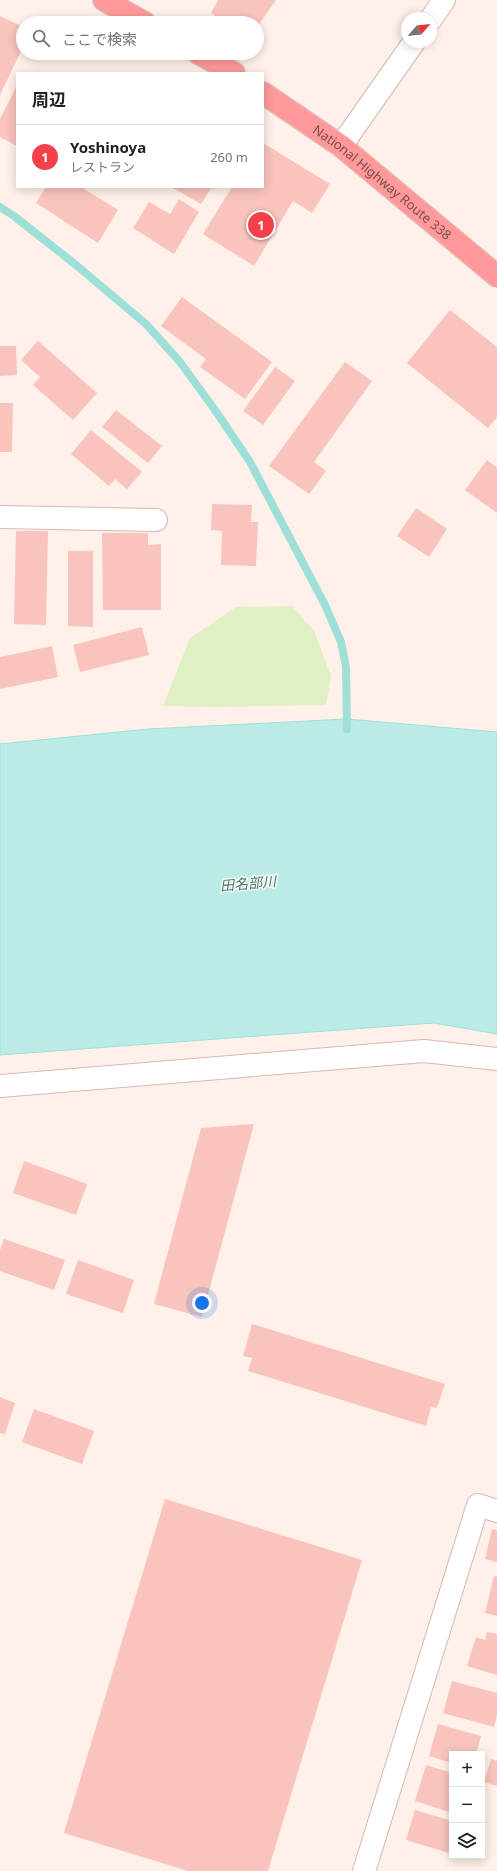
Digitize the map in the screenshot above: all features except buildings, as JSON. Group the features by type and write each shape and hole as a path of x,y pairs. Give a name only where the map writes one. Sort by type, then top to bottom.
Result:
{"highway":[{"path":"104,0 133,16"},
{"path":"211,60 232,72"},
{"name":"National Highway Route 338","path":"264,94 341,146 497,276"}],"street":[{"path":"435,12 444,0"},
{"path":"341,146 410,48"},
{"path":"0,517 156,520"},
{"path":"0,1086 424,1052 497,1059"},
{"path":"364,1871 478,1505 497,1511"}],"green space":[{"path":"292,606 314,631 331,676 326,705 214,707 163,706 190,638 236,607"}],"water":[{"name":"田名部川","path":"347,719 497,732 497,1034 434,1023 0,1055 0,744 148,729"}],"waterway":[{"path":"0,207 14,216 76,265 146,324 180,362 250,462 325,605 341,642 346,667 347,729"}],"place":[{"name":"Yoshinoya","path":"261,225"}]}
